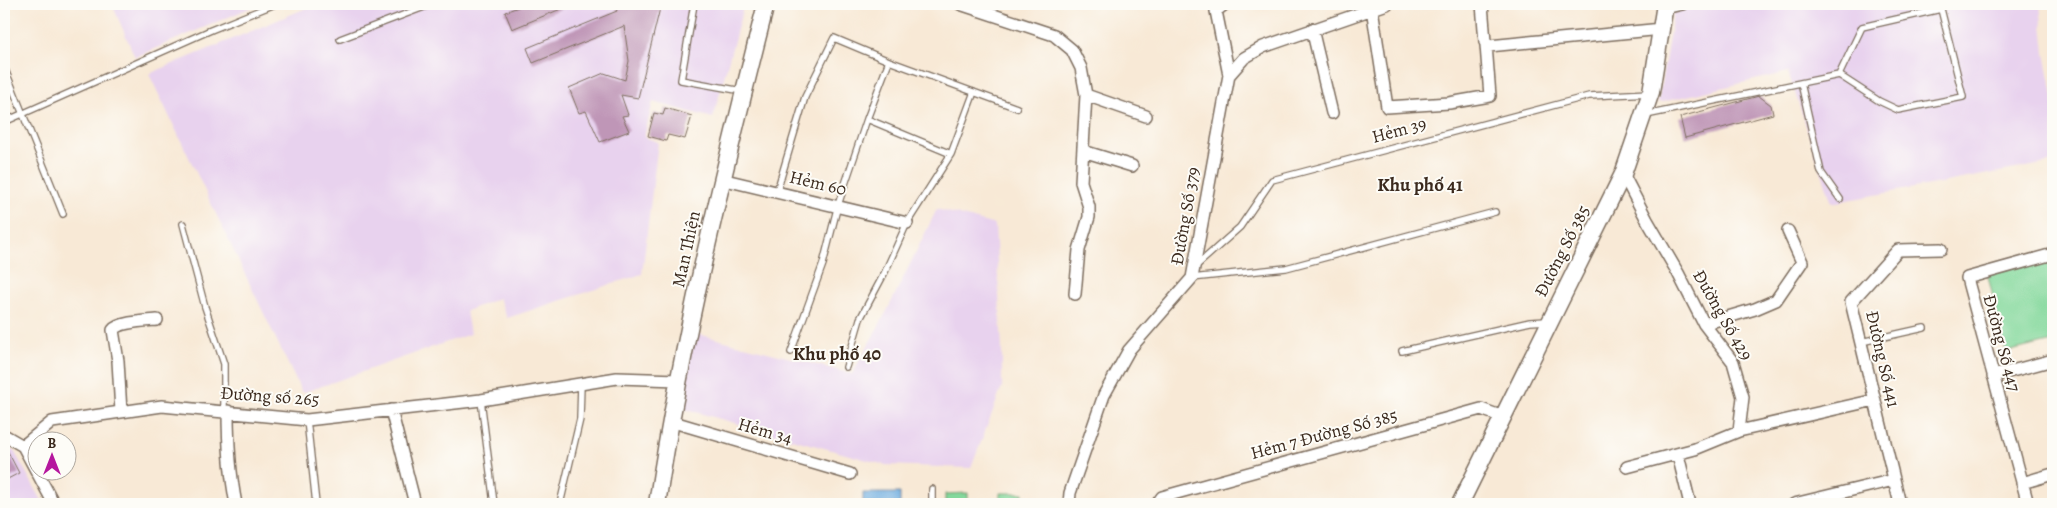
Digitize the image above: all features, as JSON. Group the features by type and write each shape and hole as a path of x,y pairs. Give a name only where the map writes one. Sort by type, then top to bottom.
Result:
{"street":[{"name":"Man Thiện","path":"657,504 678,380 721,179 766,4"},
{"path":"960,4 994,9 1054,35 1072,50 1081,68 1086,95 1081,182 1088,206 1088,217 1079,250 1075,294"},
{"path":"1224,4 1216,11 1229,76"},
{"path":"1229,76 1244,58 1263,47 1387,4"},
{"path":"1372,8 1387,107 1449,103 1490,96 1482,4"},
{"path":"1665,6 1682,4"},
{"name":"Đường Số 385","path":"1460,504 1623,174 1651,92 1665,6"},
{"path":"1312,29 1332,114"},
{"path":"1486,45 1662,29"},
{"name":"Đường Số 379","path":"1069,504 1070,494 1104,395 1128,350 1193,273 1229,76"},
{"path":"1086,95 1146,116"},
{"path":"1083,150 1132,166"},
{"name":"Đường Số 429","path":"1623,174 1647,220 1678,272 1704,324 1733,362 1743,397 1739,431"},
{"name":"Hẻm 60","path":"721,179 838,205 907,223"},
{"path":"1704,324 1756,309 1776,300 1802,262 1788,231"},
{"name":"Đường Số 441","path":"1900,504 1851,302 1898,250 1940,249"},
{"name":"Đường Số 447","path":"2028,504 1966,278 2053,254"},
{"path":"121,412 118,361 113,330 121,325 157,320"},
{"path":"1993,376 2053,360"},
{"name":"Đường số 265","path":"23,446 52,422 162,406 306,420 480,400 617,378 678,380"},
{"path":"1627,467 1678,454 1739,431 1875,400"},
{"name":"Hẻm 7 Đường Số 385","path":"1156,504 1162,497 1481,409 1503,417"},
{"path":"391,410 415,504"},
{"path":"226,411 236,504"},
{"name":"Hẻm 34","path":"670,421 850,474"},
{"path":"4,436 23,446 54,504"},
{"path":"1678,454 1690,504"},
{"path":"2022,483 2053,474"},
{"path":"1794,504 1894,480"}],"lane":[{"path":"4,122 275,4"},
{"path":"340,39 432,4"},
{"path":"694,4 681,80 744,92"},
{"path":"1644,116 1839,74 1879,101 1898,110 1963,97 1940,6 1862,27 1839,74"},
{"path":"777,192 805,98 834,38 888,61 1017,108"},
{"path":"791,352 823,264 838,205 888,61"},
{"path":"4,67 63,214"},
{"path":"1801,83 1821,172 1840,199"},
{"path":"846,367 860,319 885,272 907,223 952,154 974,92"},
{"name":"Hẻm 39","path":"1193,273 1240,227 1272,180 1588,96 1651,92"},
{"path":"867,119 952,154"},
{"path":"1193,273 1286,268 1495,212"},
{"path":"183,224 205,307 224,364 226,411"},
{"path":"1402,351 1530,322 1549,321"},
{"path":"1861,342 1924,328"},
{"path":"560,504 580,419 581,383"},
{"path":"480,400 494,504"},
{"path":"306,420 316,504"},
{"path":"932,489 932,504"}],"shaded area":[{"path":"112,4 259,4 135,57"},
{"path":"316,4 744,4 713,118 653,102 644,137 658,142 642,274 507,318 499,298 466,311 470,334 302,393 149,74"},
{"path":"1688,4 2040,4 2045,53 2053,96 2053,162 1832,203 1788,72 1658,103 1674,8"},
{"path":"937,209 995,225 1002,349 1002,387 971,468 885,465 674,406 690,332 852,374 887,311"},
{"path":"4,447 14,451 28,476 28,480 30,480 44,504 4,504"}],"green space":[{"path":"2053,257 2053,341 2006,352 1987,272"},
{"path":"968,493 968,504 945,504 945,494"},
{"path":"1000,493 1023,493 1023,504 1000,504"}],"water":[{"path":"863,493 900,493 900,504 863,504"}],"building":[{"path":"526,4 573,4 512,29 505,12"},
{"path":"614,4 661,4 638,98 621,95 628,115 622,116 629,131 600,142 586,111 579,113 569,88 604,73 625,80 629,61 624,26 533,63 527,48 617,11"},
{"path":"1759,96 1771,105 1773,114 1685,138 1680,117"},
{"path":"665,108 692,116 685,139 668,135 666,141 648,136 654,113 663,115"},
{"path":"4,444 19,473 4,481"}],"district":[{"name":"Khu phố 41","path":"1420,184"},
{"name":"Khu phố 40","path":"837,353"}]}
